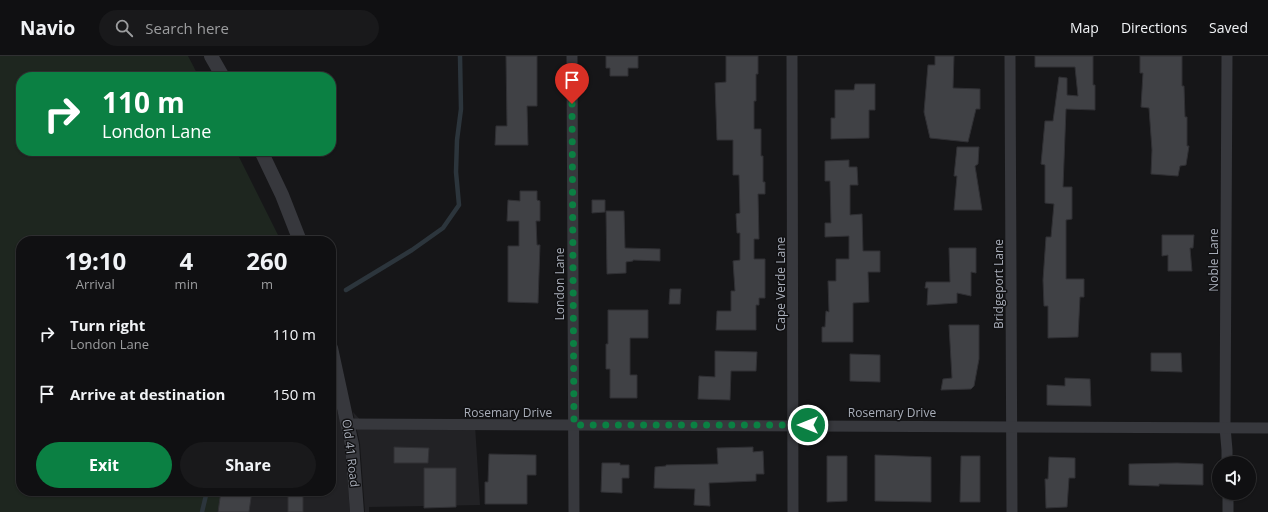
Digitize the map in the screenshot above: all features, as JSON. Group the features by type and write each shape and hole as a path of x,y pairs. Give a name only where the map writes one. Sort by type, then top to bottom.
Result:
{"street":[{"path":"211,56 220,72"},
{"name":"London Lane","path":"572,56 574,512"},
{"name":"Cape Verde Lane","path":"792,56 793,512"},
{"name":"Bridgeport Lane","path":"1010,56 1012,512"},
{"name":"Noble Lane","path":"1227,56 1224,427 1227,456"},
{"path":"263,156 282,195 298,236"},
{"name":"Old 41 Road","path":"336,370 352,445 357,512"},
{"name":"Rosemary Drive","path":"348,424 1268,428"},
{"path":"1228,500 1228,512"}],"shaded area":[{"path":"0,56 188,56 196,72 16,72 16,156 238,156 278,236 16,236 16,496 225,496 217,512 0,512"},
{"path":"336,406 345,447 350,512 217,512 225,496 336,496"},
{"path":"353,412 367,427 475,425 480,505 369,507 369,512 365,512 360,444"}],"building":[{"path":"506,56 537,56 537,106 527,106 528,145 495,145 496,126 507,126"},
{"path":"606,56 638,56 638,68 628,68 628,76 610,76 610,68 606,68"},
{"path":"726,56 758,56 756,101 754,101 754,129 761,129 761,156 763,156 763,182 765,182 765,194 758,194 759,239 754,239 754,259 765,259 765,298 759,298 759,305 756,305 756,330 716,330 717,311 731,311 731,291 735,291 733,261 740,260 740,233 737,233 736,214 740,213 739,175 733,175 733,140 717,140 715,83 726,82"},
{"path":"935,56 954,56 953,88 980,89 980,109 976,109 968,142 930,138 924,112 928,65 935,65"},
{"path":"1035,56 1093,56 1095,110 1066,109 1063,187 1072,187 1072,219 1066,220 1066,279 1084,279 1084,297 1080,297 1078,337 1048,338 1048,306 1044,306 1043,280 1046,237 1051,237 1054,204 1045,203 1045,165 1041,164 1045,121 1053,121 1059,77 1067,78 1067,95 1078,96 1075,67 1035,67"},
{"path":"1140,56 1182,56 1182,86 1184,86 1185,117 1187,117 1187,146 1189,146 1186,165 1180,166 1178,176 1151,174 1152,150 1149,108 1141,107 1143,73 1140,73"},
{"path":"855,84 875,84 875,110 869,110 869,138 831,139 831,118 835,118 835,90 854,90"},
{"path":"957,147 979,147 978,164 975,166 982,210 954,210 957,176 954,176"},
{"path":"849,160 849,167 857,167 858,185 850,185 850,215 862,214 863,251 880,251 880,272 868,272 869,302 853,303 853,342 822,342 822,327 825,327 826,311 829,312 828,281 836,281 836,259 849,259 849,236 825,237 825,223 831,223 830,181 825,181 825,161"},
{"path":"520,191 537,191 537,200 540,201 540,221 536,221 537,245 540,245 538,303 508,302 508,246 519,246 519,221 507,221 508,200 520,201"},
{"path":"592,200 605,200 605,212 592,213"},
{"path":"606,211 624,211 625,248 660,249 660,261 633,260 626,262 626,273 607,274"},
{"path":"1162,235 1194,235 1193,248 1190,248 1192,271 1168,271 1168,255 1162,256"},
{"path":"949,248 976,248 976,273 971,272 971,296 957,293 957,303 927,305 928,288 925,288 926,282 950,282"},
{"path":"670,289 681,289 680,304 669,304"},
{"path":"608,310 648,310 648,338 630,338 630,375 637,375 637,398 610,398 610,369 606,369"},
{"path":"949,325 979,325 979,359 974,386 971,389 941,390 943,379 952,378"},
{"path":"715,351 757,352 756,371 731,371 730,400 698,399 699,376 715,377"},
{"path":"1151,353 1181,353 1182,372 1151,371"},
{"path":"850,354 880,355 880,382 850,381"},
{"path":"1065,378 1090,379 1091,406 1047,405 1047,385 1065,386"},
{"path":"394,447 429,448 428,463 394,463"},
{"path":"753,447 753,452 763,451 764,474 756,474 756,481 709,483 710,506 694,505 695,489 654,488 655,467 666,465 718,464 717,448"},
{"path":"489,454 536,455 536,475 527,475 527,504 485,504 485,482 488,482"},
{"path":"875,455 931,457 931,502 875,501"},
{"path":"827,456 847,456 847,501 827,502"},
{"path":"961,456 980,456 980,502 960,502"},
{"path":"1049,457 1075,458 1075,478 1069,478 1067,507 1046,508 1045,479 1048,479"},
{"path":"602,463 620,463 620,465 629,465 629,478 622,478 622,493 601,492"},
{"path":"1129,464 1203,464 1203,485 1129,485"},
{"path":"424,468 456,468 456,507 424,508"},
{"path":"220,496 251,496 249,512 218,512"},
{"path":"288,496 303,496 303,512 288,512"}],"waterway":[{"path":"346,290 412,250 443,228 459,205 456,172 457,140 461,109 460,56"},
{"path":"202,512 206,496"}],"route":[{"path":"572,104 572,322 574,425 808,425"}]}
